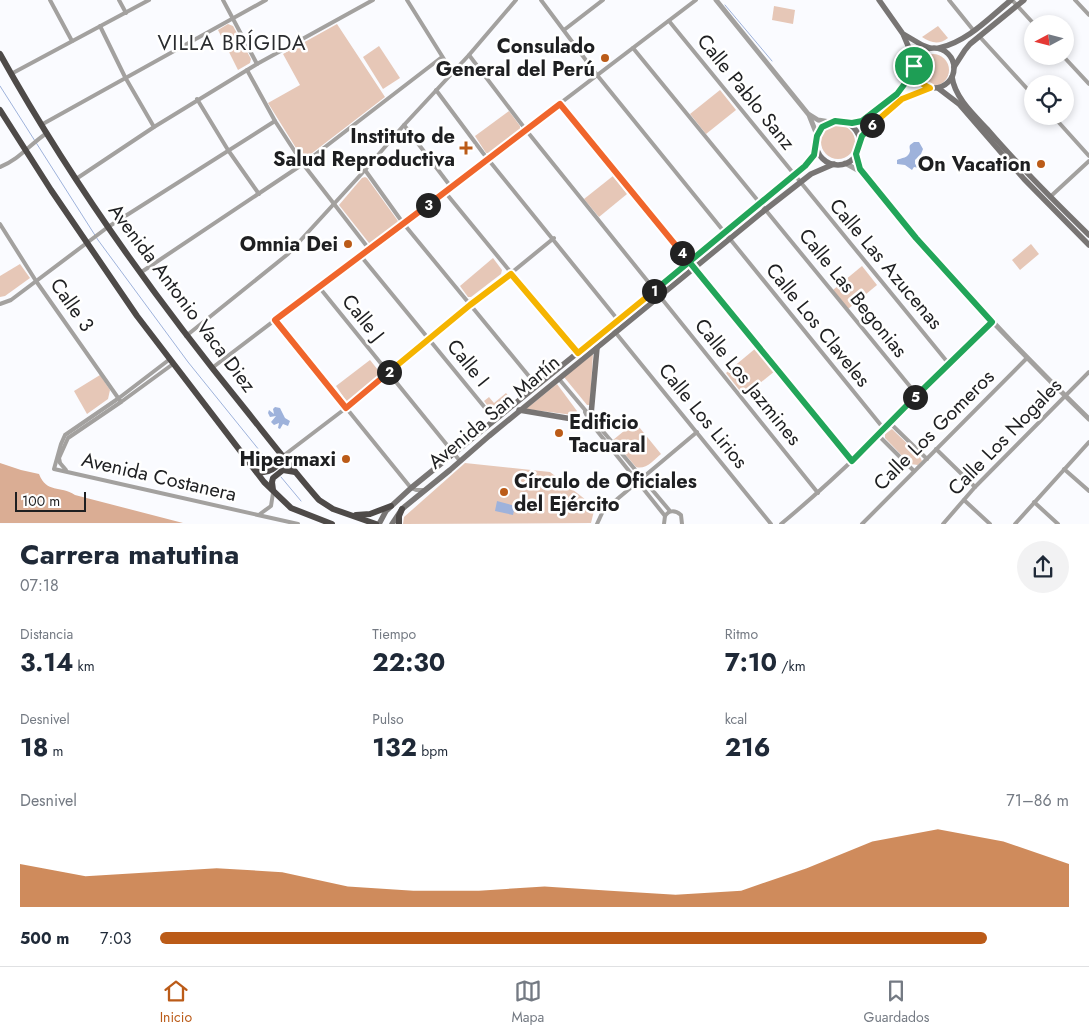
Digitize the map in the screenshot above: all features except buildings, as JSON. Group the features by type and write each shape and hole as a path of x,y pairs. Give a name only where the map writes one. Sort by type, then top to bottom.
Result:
{"highway":[{"name":"Avenida Antonio Vaca Diez","path":"0,54 105,229 186,336 296,473 319,500 327,506 378,524"},
{"path":"0,110 88,242 172,361 256,471 291,508 332,524"},
{"path":"256,471 269,472 283,456"},
{"path":"273,491 272,482 276,475 283,470 296,473"},
{"path":"350,515 370,514 391,506"},
{"path":"399,524 399,516 402,509"}],"main road":[{"path":"879,0 903,34 920,82 930,88"},
{"path":"1012,0 974,31 949,46 921,52 902,88 872,114 856,123 835,121 822,127 817,136 816,146 820,155 834,164 845,163 856,154 859,142 867,129 902,99 930,88 944,86 952,77 954,68 964,50 1024,0"},
{"path":"903,34 922,46 935,48 950,55 954,68"},
{"path":"952,77 957,92 969,108 1081,232 1089,244"},
{"path":"938,88 959,104 1024,179 1081,232 1089,235"},
{"path":"846,123 856,130 859,142"},
{"name":"Avenida San Martín","path":"378,524 382,515 412,488 611,327 794,174 814,155 816,146"},
{"name":"Avenida San Martín","path":"392,524 402,509 519,410 800,182 811,174 834,164"},
{"path":"519,410 589,416 597,348"},
{"path":"524,396 529,402"},
{"path":"484,430 489,436"}],"street":[{"path":"50,0 72,42"},
{"path":"119,0 126,12"},
{"path":"12,74 149,0"},
{"path":"223,0 257,64"},
{"path":"42,125 266,0"},
{"path":"75,180 198,99 257,64 374,0"},
{"path":"406,0 452,72"},
{"path":"186,336 288,254 469,55 516,0"},
{"name":"Calle Los Claveles","path":"541,0 597,75 884,429"},
{"path":"564,30 603,0"},
{"path":"212,368 696,0"},
{"path":"949,0 974,31"},
{"path":"1012,0 1026,15"},
{"path":"1075,0 1089,15"},
{"path":"718,1 809,115 817,136"},
{"name":"Calle Pablo Sanz","path":"668,21 800,182"},
{"path":"100,26 125,78 154,127"},
{"path":"979,36 1024,85"},
{"name":"Calle Las Begonias","path":"633,48 917,396"},
{"name":"Calle Los Jazmines","path":"469,55 526,130 818,493"},
{"path":"140,273 303,164 442,56"},
{"path":"1072,65 1089,84"},
{"path":"247,70 275,120 303,164 369,249"},
{"path":"436,90 618,320"},
{"path":"198,99 228,150 259,194"},
{"path":"560,104 852,461"},
{"path":"809,115 818,120 830,122"},
{"path":"0,304 11,300 105,229 275,120"},
{"path":"404,125 452,187"},
{"path":"1061,125 1089,156"},
{"path":"0,167 16,160 32,143 46,133"},
{"path":"856,154 858,165 863,174"},
{"path":"1050,197 1089,161"},
{"path":"845,163 855,167 863,174 916,238 992,322 1089,419"},
{"path":"365,170 403,223 537,386"},
{"name":"Calle Las Azucenas","path":"800,182 949,364"},
{"path":"445,192 578,353"},
{"name":"Calle 3","path":"0,224 36,281 120,400"},
{"path":"283,456 346,408 554,238"},
{"name":"Calle I","path":"360,255 495,420"},
{"name":"Calle J","path":"319,287 460,461"},
{"path":"275,320 412,488 416,490 426,489"},
{"path":"781,524 852,461 992,322"},
{"name":"Calle Los Lirios","path":"611,327 771,524"},
{"name":"Calle Los Gomeros","path":"862,524 1027,358"},
{"path":"68,472 63,467 59,458 68,438 172,361"},
{"name":"Calle Los Nogales","path":"943,524 975,487 1089,372"},
{"path":"559,379 639,479 664,516 664,524"},
{"name":"Avenida Costanera","path":"120,400 65,435 54,469 298,524"},
{"path":"890,423 927,459"},
{"path":"597,524 603,511 697,432"},
{"path":"878,435 914,472"},
{"path":"1015,524 1089,442"},
{"path":"936,449 975,487"},
{"path":"1064,469 1089,492"},
{"path":"639,479 670,511 681,515 682,524"},
{"path":"258,514 263,513 272,506 273,491"},
{"path":"964,500 990,524"},
{"path":"1034,502 1058,524"},
{"path":"664,516 670,511"}],"shaded area":[{"path":"774,6 795,10 793,24 772,20"},
{"path":"228,24 233,26 251,59 250,63 238,70 218,30"},
{"path":"337,24 385,97 307,157 301,156 268,103 300,85 283,54"},
{"path":"938,26 948,38 941,42 935,42 922,37"},
{"path":"379,46 400,78 383,89 363,57"},
{"path":"933,54 939,55 944,59 948,64 948,76 944,81 939,85 933,86 927,85 922,81 918,76 917,70 918,64 922,59 927,55"},
{"path":"720,90 736,110 706,134 690,114"},
{"path":"509,111 520,126 520,130 491,153 486,153 475,136"},
{"path":"838,125 850,130 855,142 850,154 838,159 826,154 821,142 826,130"},
{"path":"613,176 627,194 599,217 584,199"},
{"path":"365,177 398,221 372,243 369,243 339,205 362,178"},
{"path":"1031,244 1039,254 1020,270 1012,260"},
{"path":"493,258 502,270 501,274 471,297 468,297 460,286"},
{"path":"20,264 30,278 5,296 0,297 0,276"},
{"path":"862,266 877,285 848,309 833,290"},
{"path":"756,348 775,371 744,396 726,373"},
{"path":"593,354 590,405 587,405 564,377"},
{"path":"370,360 382,375 347,402 336,386"},
{"path":"100,375 110,390 108,399 87,414 74,391"},
{"path":"557,384 577,411 576,413 573,415 526,409"},
{"path":"506,393 510,398 496,410 491,410 484,401 489,397 494,403"},
{"path":"635,422 661,454 650,464 640,468 636,467 613,440"},
{"path":"892,429 919,455 922,461 918,465 910,464 885,438 885,434"},
{"path":"0,463 39,474 42,480 50,487 183,523 0,523"},
{"name":"Círculo de Oficiales del Ejército","path":"465,463 550,472 595,507 591,523 403,524 404,517"}],"water":[{"path":"914,142 919,142 923,149 915,160 915,164 919,168 914,167 912,170 905,165 897,164 897,160 908,155 910,145"},
{"path":"275,407 280,408 285,418 290,421 288,426 283,424 280,429 278,428 279,423 274,425 271,422 276,416 270,417 268,413 269,410 274,414 273,409"},
{"path":"497,501 515,506 513,515 495,511"}],"waterway":[{"path":"725,5 772,61"},
{"path":"0,86 98,240 188,362 272,466"},
{"path":"281,477 301,501"}],"place":[{"name":"Consulado General del Perú","path":"605,58"},
{"name":"Instituto de Salud Reproductiva","path":"466,148"},
{"name":"On Vacation","path":"1041,164"},
{"name":"Omnia Dei","path":"348,244"},
{"name":"Edificio Tacuaral","path":"559,433"},
{"name":"Hipermaxi","path":"346,459"},
{"name":"Círculo de Oficiales del Ejército","path":"504,492"}],"district":[{"name":"VILLA BRÍGIDA","path":"232,43"}],"route":[{"path":"914,66 897,94 862,121 856,123 835,121 822,127 817,136 814,155 805,166 723,232 689,261 655,290 578,353 511,274 470,305 346,408 275,320 560,104 689,261 695,268 852,461 992,322 916,238 863,174 858,165 856,154 863,133 902,99 930,88 924,86 916,78 914,66"}]}
